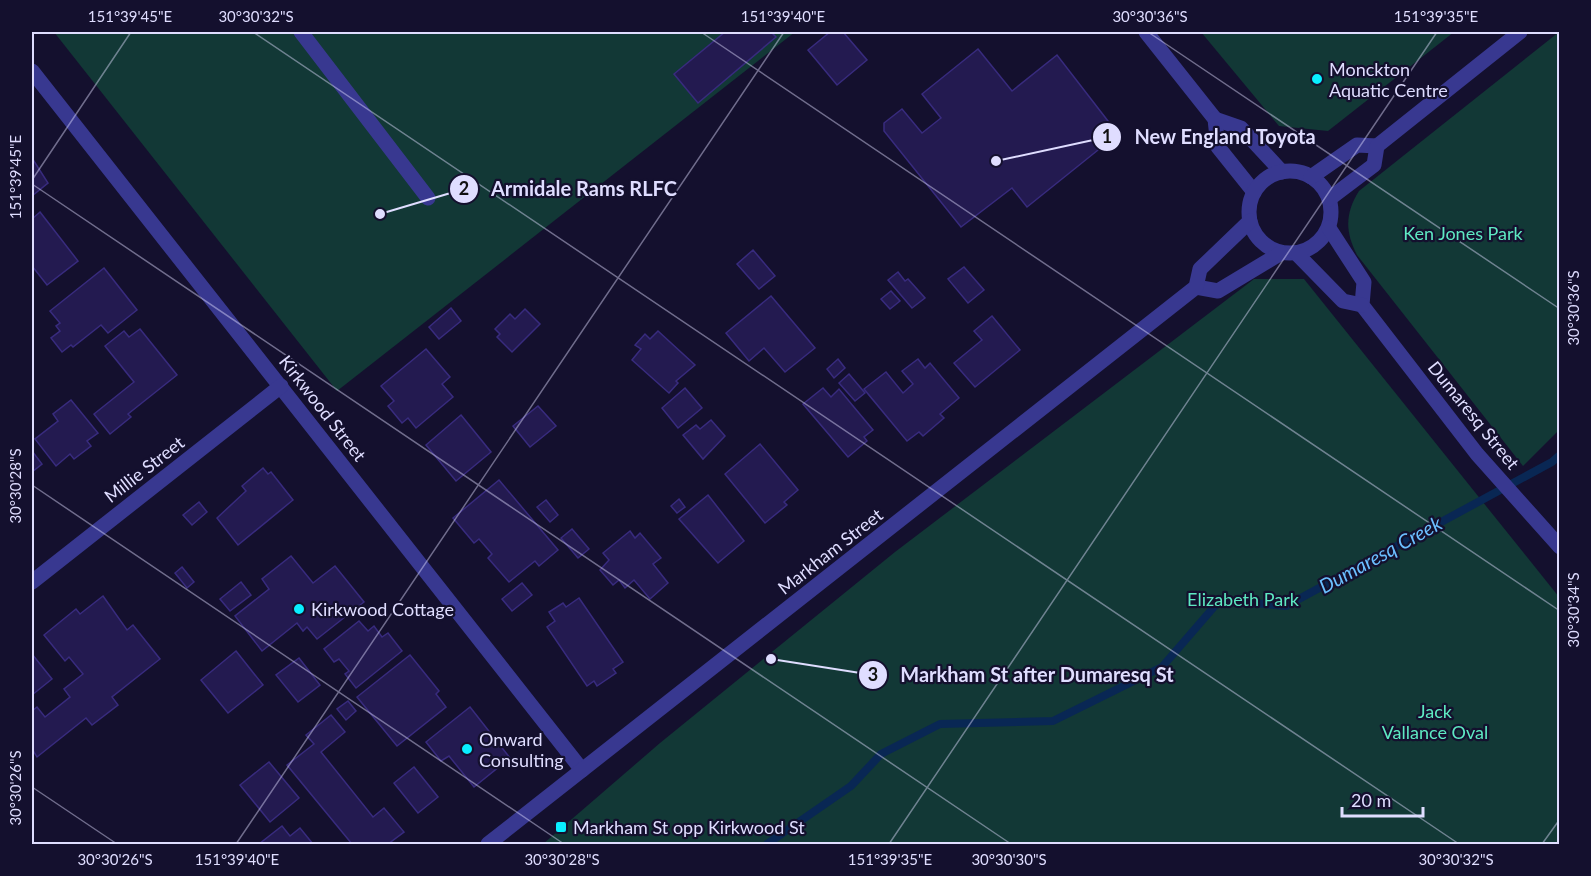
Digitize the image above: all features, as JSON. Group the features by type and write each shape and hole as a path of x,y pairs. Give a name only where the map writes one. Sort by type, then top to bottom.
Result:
{"street":[{"path":"301,32 428,198"},
{"path":"1146,32 1215,119 1218,147 1254,192"},
{"path":"1311,177 1358,145 1377,146 1520,32"},
{"name":"Kirkwood Street","path":"32,71 582,770"},
{"path":"1215,119 1241,128 1282,172"},
{"path":"1329,199 1374,165 1377,146"},
{"path":"1196,287 1218,291 1288,253 1310,249 1321,240 1329,228 1332,214 1329,199 1322,187 1311,177 1297,172 1282,172 1266,179 1254,192 1249,206 1250,221 1256,235 1267,246 1288,253"},
{"name":"Markham Street","path":"488,844 1196,287 1200,269 1250,221"},
{"path":"1329,228 1364,282 1362,305"},
{"name":"Dumaresq Street","path":"1288,253 1343,301 1362,305 1477,454 1555,541"},
{"name":"Millie Street","path":"32,582 281,386"}],"green space":[{"path":"54,32 795,32 337,391"},
{"name":"Monckton Aquatic Centre","path":"1201,32 1454,32 1328,131 1279,126"},
{"name":"Ken Jones Park","path":"1559,32 1559,430 1523,466 1357,255 1350,238 1348,223 1351,207 1359,191"},
{"name":"Elizabeth Park","path":"1254,279 1304,279 1559,597 1559,844 543,844 660,743 895,552"}],"building":[{"path":"725,32 771,32 776,37 698,103 674,74"},
{"path":"830,32 843,32 867,60 837,85 808,50"},
{"path":"978,49 1012,91 1057,55 1118,134 1027,207 1012,188 961,227 884,131 884,123 902,109 922,133 941,118 922,94"},
{"path":"32,158 48,183 32,196"},
{"path":"40,212 78,261 47,285 32,266 32,219"},
{"path":"753,250 775,276 759,289 737,264"},
{"path":"964,267 984,290 968,303 948,279"},
{"path":"104,268 137,310 108,333 101,325 73,347 71,345 62,352 51,338 60,331 56,326 60,323 50,311"},
{"path":"898,272 905,281 908,279 925,298 912,308 888,280"},
{"path":"891,291 900,301 890,309 881,299"},
{"path":"771,296 815,348 785,372 764,348 749,361 726,333"},
{"path":"451,308 461,321 439,339 429,327"},
{"path":"525,309 540,324 512,352 497,337 500,334 495,329 510,314 515,319"},
{"path":"992,316 1020,350 975,387 954,363 982,340 974,331"},
{"path":"140,329 177,375 128,414 131,417 110,434 94,414 134,382 105,346 124,331 129,337"},
{"path":"658,331 695,365 676,381 678,383 669,393 632,360 641,349 635,345 645,334 650,339"},
{"path":"426,349 450,377 442,384 453,397 416,428 408,418 402,423 388,406 394,401 381,386"},
{"path":"838,359 845,368 834,378 827,369"},
{"path":"918,359 925,368 930,363 959,398 940,414 944,418 923,436 919,432 907,441 864,389 886,372 903,393 913,384 902,371"},
{"path":"849,374 865,393 855,401 839,383"},
{"path":"685,388 702,408 678,428 662,408"},
{"path":"823,388 831,397 839,389 873,430 864,437 867,441 848,457 803,404"},
{"path":"71,400 98,433 87,441 91,446 74,459 70,454 56,466 35,439 58,421 53,414"},
{"path":"538,406 556,426 530,447 513,426"},
{"path":"461,415 491,452 456,481 426,445"},
{"path":"711,420 725,436 703,459 683,435 696,425 700,429"},
{"path":"760,444 798,490 784,502 787,505 765,523 725,474"},
{"path":"32,451 42,464 32,472"},
{"path":"263,468 268,474 271,472 293,500 238,545 217,518 246,491 242,486"},
{"path":"499,480 558,550 539,566 535,561 509,582 488,558 492,554 479,539 474,543 453,518"},
{"path":"708,495 744,541 718,563 679,519"},
{"path":"679,499 685,507 677,513 671,506"},
{"path":"546,500 558,515 550,522 537,507"},
{"path":"199,502 207,512 192,525 183,515"},
{"path":"572,529 589,549 578,558 561,538"},
{"path":"630,531 635,538 640,533 661,558 653,564 668,583 650,599 634,580 625,588 619,580 613,585 600,570 609,560 603,553"},
{"name":"Kirkwood Cottage","path":"291,556 313,583 335,566 364,602 317,639 307,627 303,631 297,623 262,651 235,616 269,589 262,579"},
{"path":"182,567 194,582 187,588 175,573"},
{"path":"241,582 251,595 230,611 220,599"},
{"path":"522,583 532,595 512,611 502,599"},
{"path":"103,596 127,630 133,625 160,659 112,697 118,705 92,725 86,718 37,757 32,749 32,711 37,707 45,717 70,697 64,689 83,674 69,657 65,661 44,635 76,609 80,614"},
{"path":"579,598 623,662 613,669 616,673 597,686 594,681 587,686 547,627 555,621 549,612 563,603 566,607"},
{"path":"359,621 368,631 374,626 382,637 388,633 402,651 356,688 345,674 349,671 339,659 334,662 324,649"},
{"path":"236,651 263,685 228,713 201,680"},
{"path":"32,654 52,679 32,695"},
{"path":"410,655 439,691 436,694 446,707 397,746 357,697"},
{"path":"299,658 320,685 298,702 276,675"},
{"path":"348,701 356,711 346,720 337,709"},
{"name":"Onward Consulting","path":"470,707 510,758 474,787 449,756 441,761 426,742"},
{"path":"331,715 345,732 321,752 373,817 384,808 404,832 388,844 352,844 287,765 314,744 306,735"},
{"path":"269,762 299,798 270,822 240,785"},
{"path":"414,767 438,797 418,813 394,783"},
{"path":"282,826 290,836 300,828 313,844 259,844"}],"waterway":[{"name":"Dumaresq Creek","path":"767,844 851,786 881,754 940,724 1053,721 1162,667 1220,600 1286,606 1552,462 1560,455"}],"place":[{"name":"Monckton Aquatic Centre","path":"1317,79"},
{"name":"New England Toyota","path":"996,161"},
{"name":"Armidale Rams RLFC","path":"380,214"},
{"name":"Kirkwood Cottage","path":"299,609"},
{"name":"Markham St after Dumaresq St","path":"771,659"},
{"name":"Onward Consulting","path":"467,749"},
{"name":"Markham St opp Kirkwood St","path":"561,827"}],"park label":[{"name":"Jack Vallance Oval","path":"1435,721"}]}
